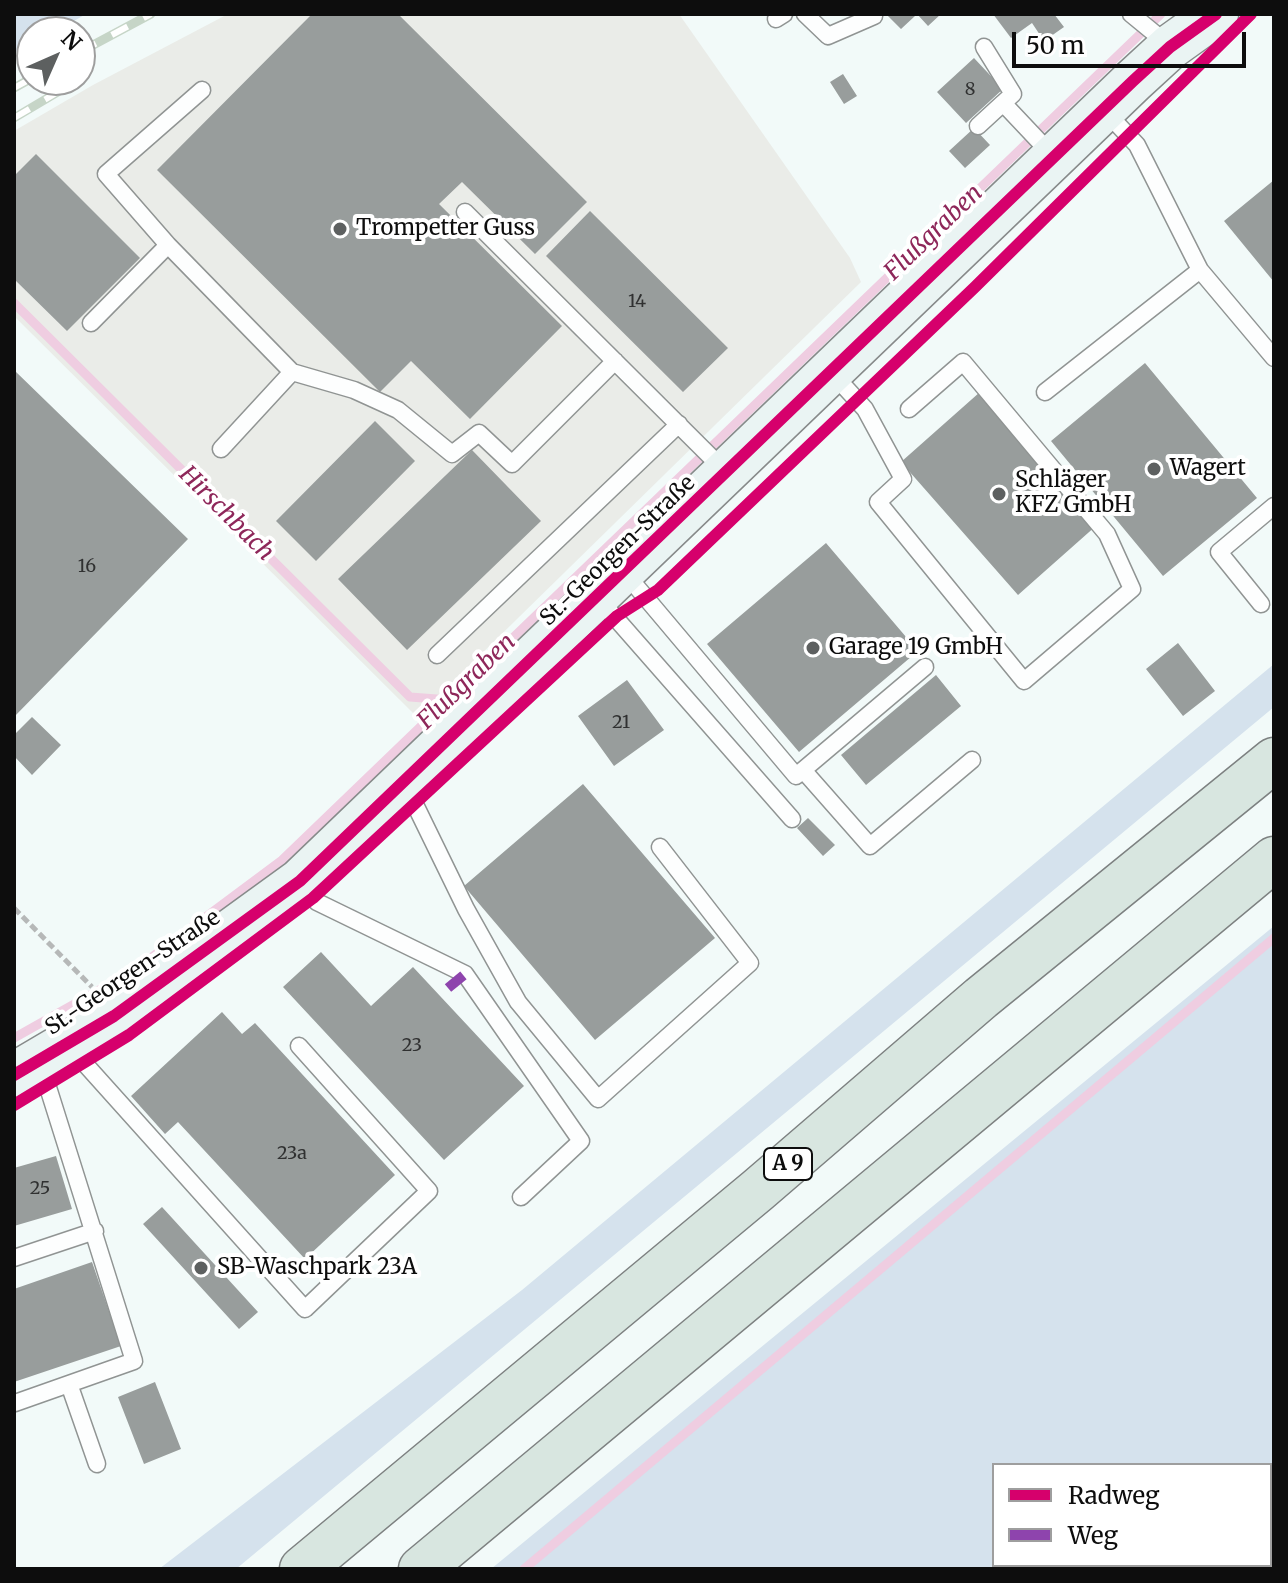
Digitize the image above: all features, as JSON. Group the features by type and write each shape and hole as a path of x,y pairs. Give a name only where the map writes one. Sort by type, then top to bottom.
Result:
{"highway":[{"name":"A 9","path":"302,1569 758,1190 981,998 1274,760"},
{"path":"421,1569 1274,859"}],"street":[{"name":"St.-Georgen-Straße","path":"40,1060 152,990 300,881 611,585 721,467 832,373 1047,150 1104,109 1182,30"}],"lane":[{"path":"805,14 828,36 874,16"},
{"path":"1131,14 1182,30"},
{"path":"978,126 1013,94 984,47"},
{"path":"202,90 106,174 168,245 292,372 354,390 398,410 452,454 479,433 512,464 615,361"},
{"path":"1003,103 1047,150"},
{"path":"1104,109 1137,145 1200,270 1274,358"},
{"path":"465,212 721,467"},
{"path":"91,323 168,245"},
{"path":"1045,392 1200,270"},
{"path":"832,373 865,409 903,479 878,502 1024,681 1132,589 1107,534 963,362 909,409"},
{"path":"221,449 292,372"},
{"path":"437,655 679,424"},
{"path":"1261,604 1219,552 1274,506"},
{"path":"611,585 796,776 925,667"},
{"path":"611,585 792,819"},
{"path":"803,770 870,846 972,760"},
{"path":"404,783 466,909 518,1002 598,1099 750,963 660,847"},
{"path":"300,881 317,902 465,974 581,1141 521,1197"},
{"path":"40,1060 305,1309 429,1191 299,1046"},
{"path":"15,1403 134,1361 40,1060"},
{"path":"14,1258 95,1231"},
{"path":"69,1384 97,1464"}],"path":[{"path":"14,908 88,982"}],"shaded area":[{"path":"14,14 86,14 16,16 14,53"},
{"path":"228,14 679,14 850,258 861,282 417,717 14,316 14,131 74,96 96,96 96,83"},
{"path":"1274,664 1274,707 236,1569 159,1569 522,1290"},
{"path":"1274,926 1274,1569 491,1569"}],"building":[{"name":"Trompetter Guss","path":"312,14 398,14 587,202 535,254 462,182 439,204 562,326 470,419 411,361 380,392 157,170"},
{"path":"886,14 913,14 915,16 901,29"},
{"path":"917,14 941,14 928,26"},
{"path":"993,14 1054,14 1064,27 1044,41 1032,23 1011,38"},
{"path":"974,58 1003,89 966,123 937,92"},
{"path":"843,74 857,96 844,104 830,82"},
{"path":"974,128 990,145 965,168 949,151"},
{"path":"36,154 140,258 67,331 14,279 14,176"},
{"path":"1274,180 1274,282 1224,221"},
{"path":"590,211 728,348 683,392 546,256"},
{"name":"Wagert","path":"1145,363 1257,498 1163,576 1051,441"},
{"path":"14,370 188,539 14,717"},
{"name":"Schläger KFZ GmbH","path":"980,392 1097,525 1018,595 901,462"},
{"path":"375,421 415,461 316,561 276,521"},
{"path":"472,450 541,521 407,650 338,579"},
{"name":"Garage 19 GmbH","path":"826,543 918,651 799,752 707,644"},
{"path":"1178,643 1215,691 1183,716 1146,669"},
{"path":"936,675 961,706 866,785 841,755"},
{"path":"627,680 664,730 614,766 578,716"},
{"path":"32,717 61,745 32,775 14,756 14,735"},
{"path":"583,784 715,938 595,1040 464,886"},
{"path":"808,818 835,845 823,856 797,828"},
{"path":"321,952 371,1006 413,967 524,1086 444,1160 283,987"},
{"path":"222,1012 242,1034 255,1023 395,1175 305,1259 178,1122 165,1134 131,1096"},
{"path":"56,1156 72,1209 14,1226 14,1168"},
{"name":"SB-Waschpark 23A","path":"162,1207 258,1312 239,1329 143,1224"},
{"path":"92,1262 121,1346 14,1382 14,1289"},
{"path":"155,1382 181,1449 144,1464 118,1397"}],"waterway":[{"name":"Flußgraben","path":"14,1038 133,971 282,860 1161,14"},
{"name":"Hirschbach","path":"14,303 410,697 450,700"},
{"path":"524,1569 1274,938"}],"railway":[{"path":"96,43 151,14"},
{"path":"14,118 51,96"}],"marked path":[{"path":"448,988 465,974"}],"cycle path":[{"path":"14,1075 114,1016 300,881 1133,81 1170,47 1216,14"},
{"path":"14,1105 129,1035 313,898 617,616 658,590 975,287 1251,14"}],"place":[{"name":"Trompetter Guss","path":"340,229"},
{"name":"Wagert","path":"1154,469"},
{"name":"Schläger KFZ GmbH","path":"999,494"},
{"name":"Garage 19 GmbH","path":"813,648"},
{"name":"SB-Waschpark 23A","path":"201,1268"}]}
